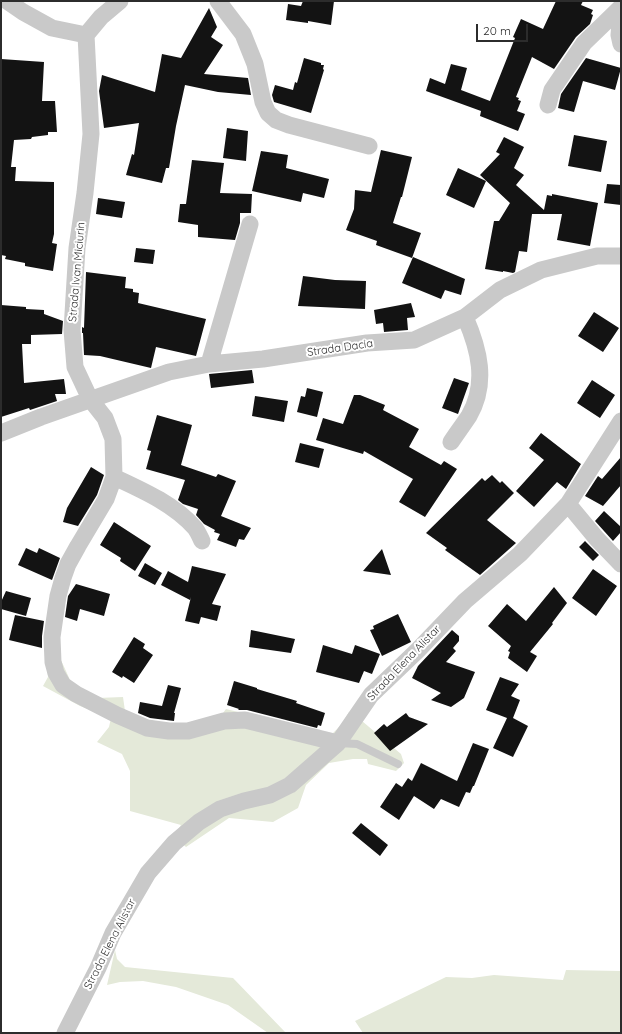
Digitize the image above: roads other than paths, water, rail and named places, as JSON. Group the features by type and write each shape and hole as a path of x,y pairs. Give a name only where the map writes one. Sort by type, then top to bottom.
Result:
{"street":[{"path":"8,1 23,12 52,28 86,35 101,17 120,1"},
{"path":"218,1 243,34 255,64 263,102 268,114 276,120 289,125 369,146"},
{"path":"548,105 552,90 584,43 621,7"},
{"path":"621,12 619,35 621,44"},
{"name":"Strada Ivan Miciurin","path":"86,35 91,134 85,193 77,248 72,330 76,367 90,400 105,418 112,439 114,477 106,499 68,564 58,596 52,637 53,662 56,673 63,685 76,694 117,715 147,728 169,731 188,731 224,721 245,720 338,744"},
{"path":"210,364 250,224"},
{"name":"Strada Dacia","path":"1,433 169,372 210,364 263,359 367,343 414,340 465,317 500,290 541,270 597,256 621,256"},
{"path":"451,442 469,415 479,389 480,368 478,349 465,317"},
{"name":"Strada Elena Alistar","path":"65,1033 98,968 113,933 148,873 174,843 199,822 220,809 244,801 270,795 290,785 338,744 371,695 418,650 465,601 520,554 568,504 621,421"},
{"path":"114,477 143,490 174,509 195,528 202,541"},
{"path":"568,504 597,539 621,564"}],"lane":[{"path":"338,744 357,744 398,764"}]}
